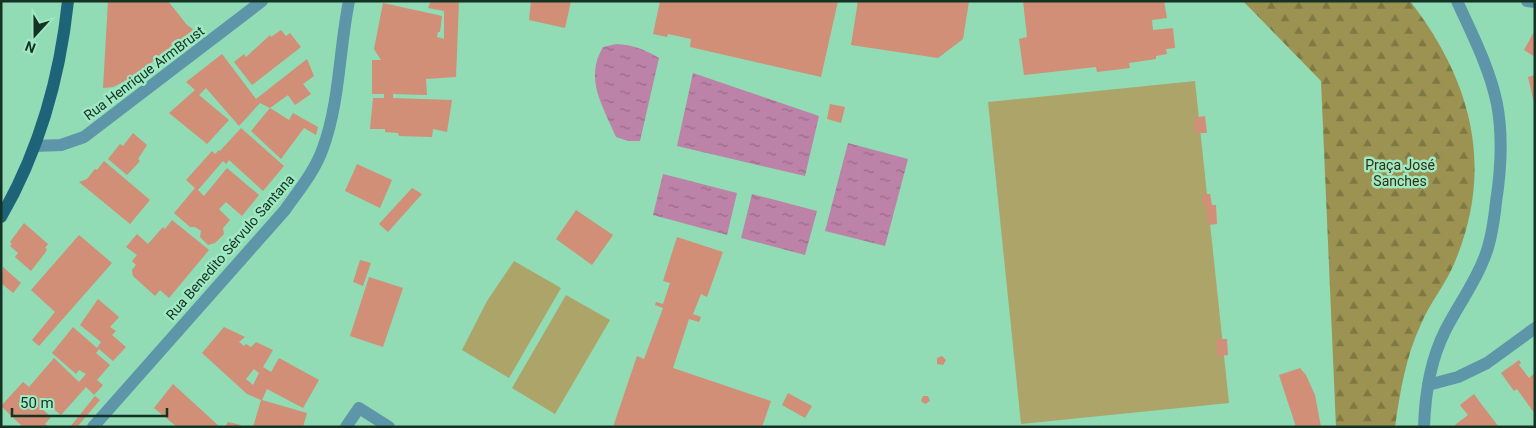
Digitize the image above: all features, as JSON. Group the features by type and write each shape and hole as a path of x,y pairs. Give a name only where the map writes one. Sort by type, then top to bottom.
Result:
{"main road":[{"path":"1,217 18,188 54,90 64,37 68,1"}],"street":[{"name":"Rua Henrique ArmBrust","path":"35,146 61,145 84,137 262,1"},
{"name":"Rua Benedito Sérvulo Santana","path":"92,427 285,210 311,175 323,148 334,107 349,1"},
{"path":"1424,427 1431,369 1444,332 1469,292 1484,259 1499,186 1501,145 1496,103 1481,55 1457,1"},
{"path":"1527,1 1535,2"},
{"path":"1428,385 1458,377 1488,362 1535,328"},
{"path":"346,427 359,408 389,427"}],"green space":[{"name":"Praça José Sanches","path":"1243,1 1410,1 1431,31 1449,62 1462,94 1471,127 1474,160 1473,194 1466,228 1454,264 1425,316 1411,349 1401,387 1395,427 1336,427 1321,81"}],"shaded area":[{"path":"1195,81 1229,403 1021,424 988,102"},
{"path":"514,261 561,288 509,378 462,350 487,301"},
{"path":"566,295 610,320 555,414 512,388"}],"water":[{"path":"616,44 638,48 659,58 640,141 628,141 616,137 597,92 595,70 598,59 603,47"},
{"path":"693,73 819,116 805,176 677,146"},
{"path":"848,143 908,159 885,246 825,231"},
{"path":"663,174 737,193 727,235 653,215"},
{"path":"752,194 817,211 805,255 741,238"}],"building":[{"path":"108,1 168,1 187,25 194,30 131,78 113,87 103,88"},
{"path":"431,1 459,1 456,77 426,79 427,95 393,94 393,98 452,100 447,132 433,129 432,137 399,136 398,133 385,132 385,129 370,129 373,98 384,98 384,94 372,94 372,60 381,60 374,49 383,3 442,16 440,32 438,32 437,37 444,39 444,11 428,8"},
{"path":"531,1 571,1 565,28 529,20"},
{"path":"660,1 838,1 821,77 690,47 691,39 668,34 667,37 653,34"},
{"path":"858,1 969,1 963,39 938,58 851,45"},
{"path":"1023,1 1164,1 1167,18 1152,20 1153,30 1173,28 1175,48 1166,49 1167,54 1156,56 1156,59 1129,63 1130,68 1097,72 1096,67 1024,75 1019,39 1027,37"},
{"path":"281,30 286,36 290,33 301,47 252,85 234,62 244,54 246,57 270,35 271,37"},
{"path":"1535,30 1535,57 1524,50"},
{"path":"222,54 256,99 307,59 314,76 303,84 311,94 295,105 288,95 270,108 260,103 239,126 206,88 199,95 229,120 207,144 169,113 195,90 186,82"},
{"path":"1535,75 1535,103 1534,103 1528,77"},
{"path":"830,104 845,107 841,123 827,119"},
{"path":"270,108 289,120 293,113 318,127 316,135 304,128 281,159 251,131"},
{"path":"1205,116 1207,133 1195,133 1194,118"},
{"path":"241,128 284,166 263,191 229,160 226,164 223,161 198,190 204,196 227,168 259,195 242,216 226,202 219,209 230,220 223,228 224,234 215,243 208,245 200,237 201,231 195,227 190,227 174,213 195,188 186,180 212,151 215,154 220,151"},
{"path":"133,133 147,145 138,159 140,161 127,175 108,159 120,144 123,146"},
{"path":"104,161 150,200 130,224 79,182 87,179"},
{"path":"357,164 392,180 380,208 345,191"},
{"path":"412,188 422,194 388,232 379,224"},
{"path":"1202,194 1210,194 1212,205 1216,205 1217,224 1208,225 1206,205 1203,206"},
{"path":"576,210 613,235 592,265 556,239"},
{"path":"172,220 209,250 169,298 160,290 155,296 133,276 132,270 136,265 132,261 137,255 126,247 137,234 148,244"},
{"path":"24,223 48,244 45,248 47,249 45,253 31,271 15,257 18,253 10,246 12,244 10,242"},
{"path":"79,235 112,263 39,346 32,340 55,312 31,290"},
{"path":"677,237 723,252 707,297 701,294 693,314 701,317 699,322 689,319 673,368 771,401 762,427 613,427 637,356 644,359 663,308 655,305 656,302 663,304 670,283 663,281"},
{"path":"360,260 371,263 363,286 353,282"},
{"path":"3,267 21,283 13,293 1,283"},
{"path":"369,277 403,288 383,347 350,336"},
{"path":"98,299 119,317 110,327 116,331 112,335 126,347 113,361 99,349 96,353 110,365 97,380 103,385 94,395 86,387 61,415 46,403 41,408 51,417 45,424 49,427 23,427 1,406 23,382 29,387 54,358 79,382 86,374 79,370 76,374 52,353 73,327 97,348 101,342 80,325"},
{"path":"224,327 245,337 239,342 244,346 246,344 251,347 256,342 273,350 263,367 271,372 279,358 319,380 303,408 267,389 262,400 307,413 303,427 253,427 261,400 247,394 202,353","holes":["254,369 259,373 253,385 246,379"]},
{"path":"1216,339 1227,339 1228,355 1217,356"},
{"path":"942,356 946,360 943,365 937,364 937,358"},
{"path":"1519,360 1521,363 1519,365 1529,378 1535,373 1535,414 1517,389 1514,391 1501,373"},
{"path":"1300,368 1306,375 1315,395 1321,427 1296,427 1279,375"},
{"path":"173,384 220,427 177,427 154,408"},
{"path":"788,393 812,406 805,418 782,405"},
{"path":"1474,394 1499,427 1456,427 1455,425 1468,415 1460,405"},
{"path":"95,396 100,400 77,427 70,427"},
{"path":"923,396 928,396 930,401 925,404 921,401"},
{"path":"228,422 241,425 241,427 225,427"}]}
